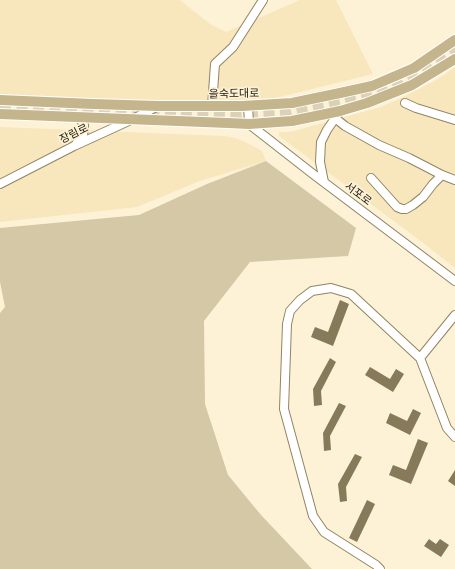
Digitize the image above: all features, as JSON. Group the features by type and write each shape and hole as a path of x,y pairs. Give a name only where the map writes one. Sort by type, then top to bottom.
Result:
{"main road":[{"name":"을숙도대로","path":"0,100 158,106 248,106 292,103 372,86 414,68 455,40"},
{"path":"0,114 249,124 292,121 337,115 412,85 455,59"}],"street":[{"path":"212,106 214,64 233,47 263,0"},
{"path":"405,103 455,120"},
{"name":"장림로","path":"0,184 74,146 158,106"},
{"path":"248,106 249,124"},
{"path":"324,182 320,162 321,142 337,115 345,126 359,134 379,145 455,180"},
{"path":"74,146 83,136 84,125 79,117"},
{"name":"서포로","path":"249,124 455,281"},
{"path":"371,178 397,207 402,209 413,205 423,197 442,175"},
{"path":"380,569 324,532 313,516 284,409 287,324 290,311 300,300 312,291 331,288 351,294 420,358 446,428 455,437"},
{"path":"420,358 455,315"}],"shaded area":[{"path":"0,0 180,0 210,24 226,32 300,0 336,0 373,74 276,98 199,103 0,96"},
{"path":"455,67 455,268 279,136 279,132 290,132 381,107 438,79"},
{"path":"0,127 225,136 245,142 262,151 266,161 200,181 137,207 0,222"},
{"path":"266,161 356,228 348,256 250,262 204,321 205,404 228,475 261,515 312,569 0,569 0,313 5,307 0,282 0,228 139,215 207,184"}],"building":[{"path":"340,300 349,304 333,346 311,337 315,327 328,332"},
{"path":"330,358 336,362 321,391 322,405 314,406 313,389"},
{"path":"370,367 390,379 396,369 404,374 393,392 365,375"},
{"path":"339,403 346,406 330,436 331,450 324,451 323,433"},
{"path":"413,409 421,413 410,435 386,423 390,413 407,421"},
{"path":"418,439 428,443 411,484 389,475 393,465 406,470"},
{"path":"355,454 362,457 346,487 347,501 340,502 338,484"},
{"path":"455,470 455,486 448,481"},
{"path":"367,500 375,504 357,542 349,538"},
{"path":"429,539 436,544 440,539 449,545 441,557 424,546"}],"tunnel":[{"path":"181,110 241,113 288,110 358,96 379,90 400,81 455,47"},
{"path":"0,107 189,115"}]}
